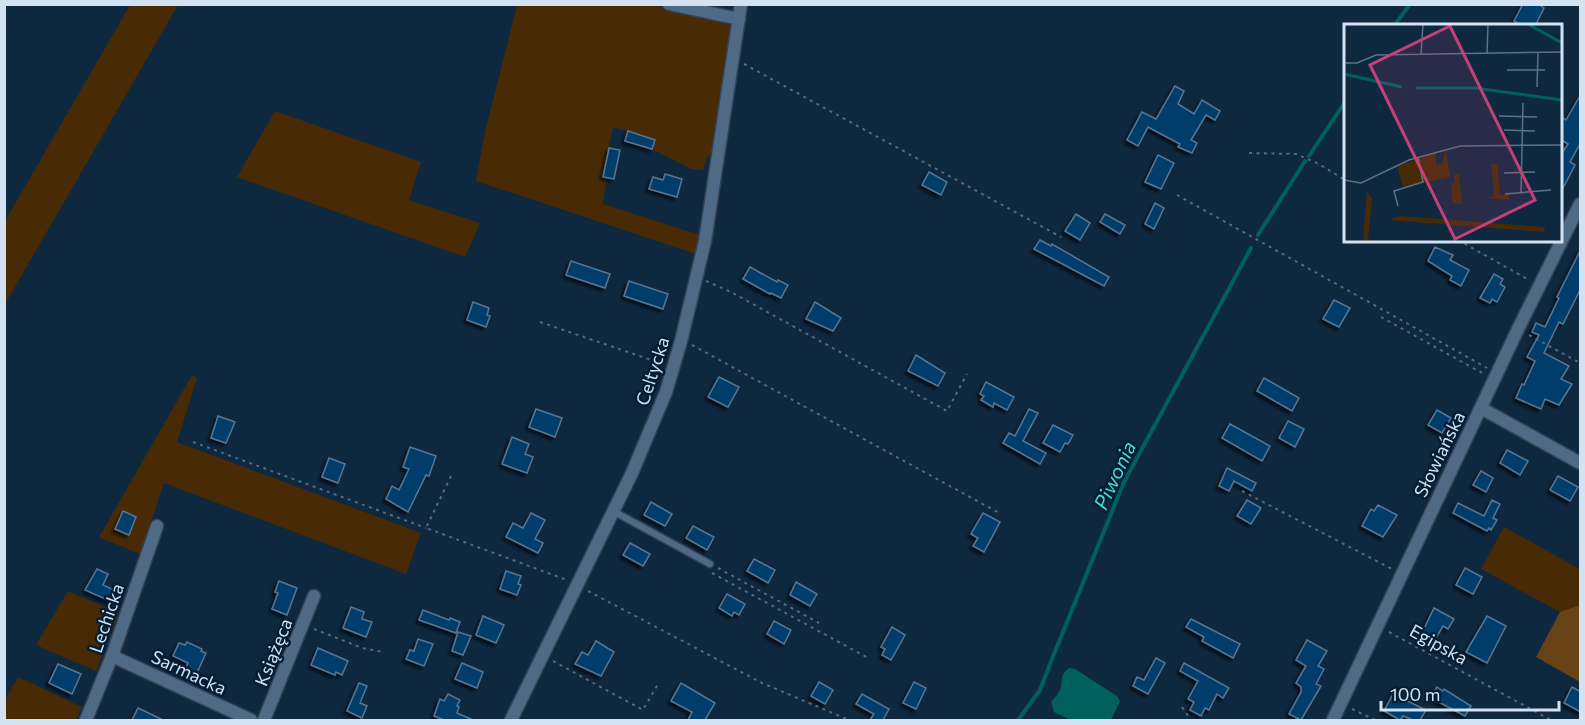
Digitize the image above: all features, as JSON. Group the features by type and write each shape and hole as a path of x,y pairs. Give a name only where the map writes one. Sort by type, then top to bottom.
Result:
{"street":[{"path":"669,4 739,19"},
{"name":"Celtycka","path":"511,720 646,444 674,367 697,278 712,205 741,4"},
{"name":"Słowiańska","path":"1333,720 1518,329 1581,204"},
{"path":"1481,408 1581,463"},
{"name":"Lechicka","path":"86,720 112,656 157,526"},
{"name":"Książęca","path":"264,720 314,596"},
{"name":"Sarmacka","path":"112,656 250,720"}],"lane":[{"path":"613,511 710,564"}],"path":[{"path":"733,60 762,72 1061,237"},
{"path":"1249,153 1296,154 1319,164 1344,179"},
{"path":"1177,195 1496,377"},
{"path":"1462,242 1539,287"},
{"path":"697,278 731,292 947,411 967,374"},
{"path":"1381,318 1496,377"},
{"path":"540,322 674,367"},
{"path":"1518,329 1581,363"},
{"path":"681,341 704,351 1001,514"},
{"path":"193,442 576,584 762,683 849,720"},
{"path":"426,528 450,476"},
{"path":"1242,491 1402,575"},
{"path":"710,564 819,623"},
{"path":"710,572 870,660"},
{"path":"303,625 362,648 383,652"},
{"name":"Egipska","path":"1378,626 1551,720"},
{"path":"542,656 644,711 658,684"},
{"path":"1341,704 1375,720"},
{"path":"1182,706 1191,720"}],"shaded area":[{"path":"130,5 178,5 5,304 5,221"},
{"path":"517,5 653,5 728,21 732,28 714,153 708,156 703,170 691,169 652,149 654,139 613,127 603,176 607,177 603,204 700,235 696,254 476,181 485,132"},
{"path":"275,111 421,162 409,200 480,223 465,257 237,177"},
{"path":"192,375 197,378 177,442 421,533 406,574 164,483 140,554 99,537"},
{"path":"1504,527 1580,569 1580,605 1560,612 1481,569"},
{"path":"68,591 119,613 96,671 36,645"},
{"path":"1580,605 1580,682 1536,657 1560,612"},
{"path":"1069,668 1075,669 1117,696 1120,701 1111,720 1071,720 1054,712 1051,702 1061,687 1063,675"},
{"path":"18,677 82,707 76,720 5,720 5,700"}],"building":[{"path":"1523,4 1538,4 1544,8 1536,24 1519,24 1514,21"},
{"path":"1175,86 1184,91 1178,104 1194,114 1202,100 1220,111 1215,120 1206,115 1191,140 1197,143 1192,153 1178,147 1180,144 1148,127 1138,146 1127,140 1142,112 1156,119"},
{"path":"1581,94 1581,142 1570,162 1575,165 1561,192 1561,154 1568,144 1561,140 1561,117 1566,120"},
{"path":"628,131 655,140 652,149 625,141"},
{"path":"609,148 620,150 614,179 603,177"},
{"path":"1158,155 1174,163 1161,189 1145,182"},
{"path":"929,172 947,182 941,195 922,185"},
{"path":"665,174 682,179 677,197 649,189 653,177 663,180"},
{"path":"1155,203 1164,208 1154,229 1145,224"},
{"path":"1076,214 1090,223 1080,240 1065,231"},
{"path":"1105,214 1125,225 1120,234 1100,222"},
{"path":"1040,240 1051,246 1052,244 1109,277 1104,286 1034,249"},
{"path":"1435,247 1453,255 1450,260 1469,270 1461,286 1450,280 1452,276 1428,261"},
{"path":"1581,249 1581,288 1563,324 1559,322 1544,353 1569,366 1561,379 1572,384 1559,405 1545,399 1541,409 1516,398 1535,361 1527,357 1539,335 1532,332 1536,323 1545,327"},
{"path":"571,261 610,274 605,288 566,275"},
{"path":"750,267 777,282 778,280 788,285 781,298 743,279"},
{"path":"1494,274 1503,279 1500,284 1505,287 1497,302 1492,299 1490,303 1480,298"},
{"path":"629,281 668,294 663,309 624,296"},
{"path":"1334,300 1350,308 1339,327 1323,319"},
{"path":"473,302 489,308 487,315 490,316 486,327 467,320"},
{"path":"815,302 841,318 833,331 806,319"},
{"path":"916,355 945,373 938,386 908,371"},
{"path":"719,377 739,387 728,407 708,397"},
{"path":"1264,378 1299,398 1292,411 1257,391"},
{"path":"986,382 1014,397 1007,410 994,403 993,407 981,400 984,396 980,394"},
{"path":"536,409 562,418 555,437 529,427"},
{"path":"1029,409 1038,413 1023,441 1046,453 1040,464 1003,443 1009,433 1015,436"},
{"path":"1437,410 1451,418 1442,433 1428,425"},
{"path":"218,416 235,422 226,443 211,438"},
{"path":"1288,421 1304,429 1295,447 1279,438"},
{"path":"1230,424 1270,446 1262,461 1222,438"},
{"path":"1053,425 1073,435 1060,452 1043,443"},
{"path":"512,437 529,444 525,454 533,457 527,473 502,464"},
{"path":"410,447 436,456 429,476 426,475 408,512 386,499 392,486 399,490 409,469 403,467"},
{"path":"1507,450 1528,461 1520,475 1500,463"},
{"path":"329,458 345,464 338,483 322,477"},
{"path":"1227,468 1256,483 1252,491 1234,481 1229,491 1219,486"},
{"path":"1481,471 1493,478 1486,492 1473,485"},
{"path":"1558,476 1578,487 1570,501 1550,490"},
{"path":"1247,500 1261,508 1251,524 1237,516"},
{"path":"1492,500 1500,504 1493,518 1497,520 1491,530 1489,528 1487,531 1453,513 1458,503 1484,516"},
{"path":"651,502 672,514 665,526 644,515"},
{"path":"1378,505 1397,515 1383,537 1362,526 1371,509 1374,511"},
{"path":"123,511 136,517 129,535 115,529"},
{"path":"531,513 545,520 535,539 543,543 538,553 506,537 513,523 523,528"},
{"path":"983,513 1000,522 984,552 973,546 978,538 971,534"},
{"path":"693,526 714,537 707,550 686,538"},
{"path":"630,543 650,554 643,566 623,555"},
{"path":"754,559 775,570 768,583 747,571"},
{"path":"1465,568 1482,577 1473,594 1456,585"},
{"path":"97,569 108,574 103,585 114,590 110,601 85,590"},
{"path":"506,571 521,576 518,584 521,585 517,595 500,589"},
{"path":"279,581 297,588 287,615 272,609 278,593 275,592"},
{"path":"796,582 817,594 810,606 790,595"},
{"path":"727,594 745,604 739,615 734,612 732,616 719,608"},
{"path":"351,607 364,612 362,619 372,622 366,637 343,628"},
{"path":"1434,608 1454,619 1448,629 1443,626 1435,640 1422,633"},
{"path":"423,610 460,622 456,633 419,620"},
{"path":"483,616 504,625 496,643 476,635"},
{"path":"1487,616 1506,626 1487,663 1466,652"},
{"path":"1191,619 1240,644 1233,658 1202,641 1204,637 1186,627"},
{"path":"774,621 791,630 784,644 767,634"},
{"path":"892,627 905,635 891,660 882,655 885,649 881,647"},
{"path":"458,632 471,636 463,655 452,651"},
{"path":"418,639 433,644 424,666 406,659 410,650 414,651"},
{"path":"1307,640 1327,651 1318,666 1324,669 1316,684 1321,686 1301,720 1289,714 1301,692 1301,687 1296,683 1306,666 1296,660"},
{"path":"596,641 614,652 601,676 575,664 582,652 588,655"},
{"path":"187,642 206,653 197,673 186,668 188,663 173,656 179,643 185,645"},
{"path":"318,648 348,661 342,675 336,672 335,675 311,665"},
{"path":"1156,658 1165,663 1148,694 1133,686 1137,677 1144,680"},
{"path":"462,663 483,672 477,688 455,679"},
{"path":"1184,663 1229,688 1223,698 1217,694 1209,710 1205,708 1201,716 1190,710 1194,702 1188,699 1198,681 1180,671"},
{"path":"58,664 81,674 72,694 49,683"},
{"path":"819,682 833,690 825,704 811,696"},
{"path":"914,682 926,688 916,709 903,703"},
{"path":"359,683 367,686 360,703 367,706 362,718 347,711"},
{"path":"681,683 715,703 705,720 688,720 692,712 671,701"},
{"path":"1437,687 1471,706 1465,716 1431,698"},
{"path":"1572,687 1581,692 1581,712 1564,703"},
{"path":"448,694 460,700 457,713 473,720 444,720 434,716 440,699 444,701"},
{"path":"862,694 889,709 883,720 870,720 874,714 856,704"},
{"path":"1393,694 1426,710 1420,720 1403,716 1400,720 1384,711"},
{"path":"138,708 163,720 132,720"}],"waterway":[{"name":"Piwonia","path":"1395,24 1410,4"},
{"name":"Piwonia","path":"1309,156 1344,104"},
{"name":"Piwonia","path":"1258,235 1305,161"},
{"name":"Piwonia","path":"1018,720 1040,690 1124,482 1251,248"}]}
